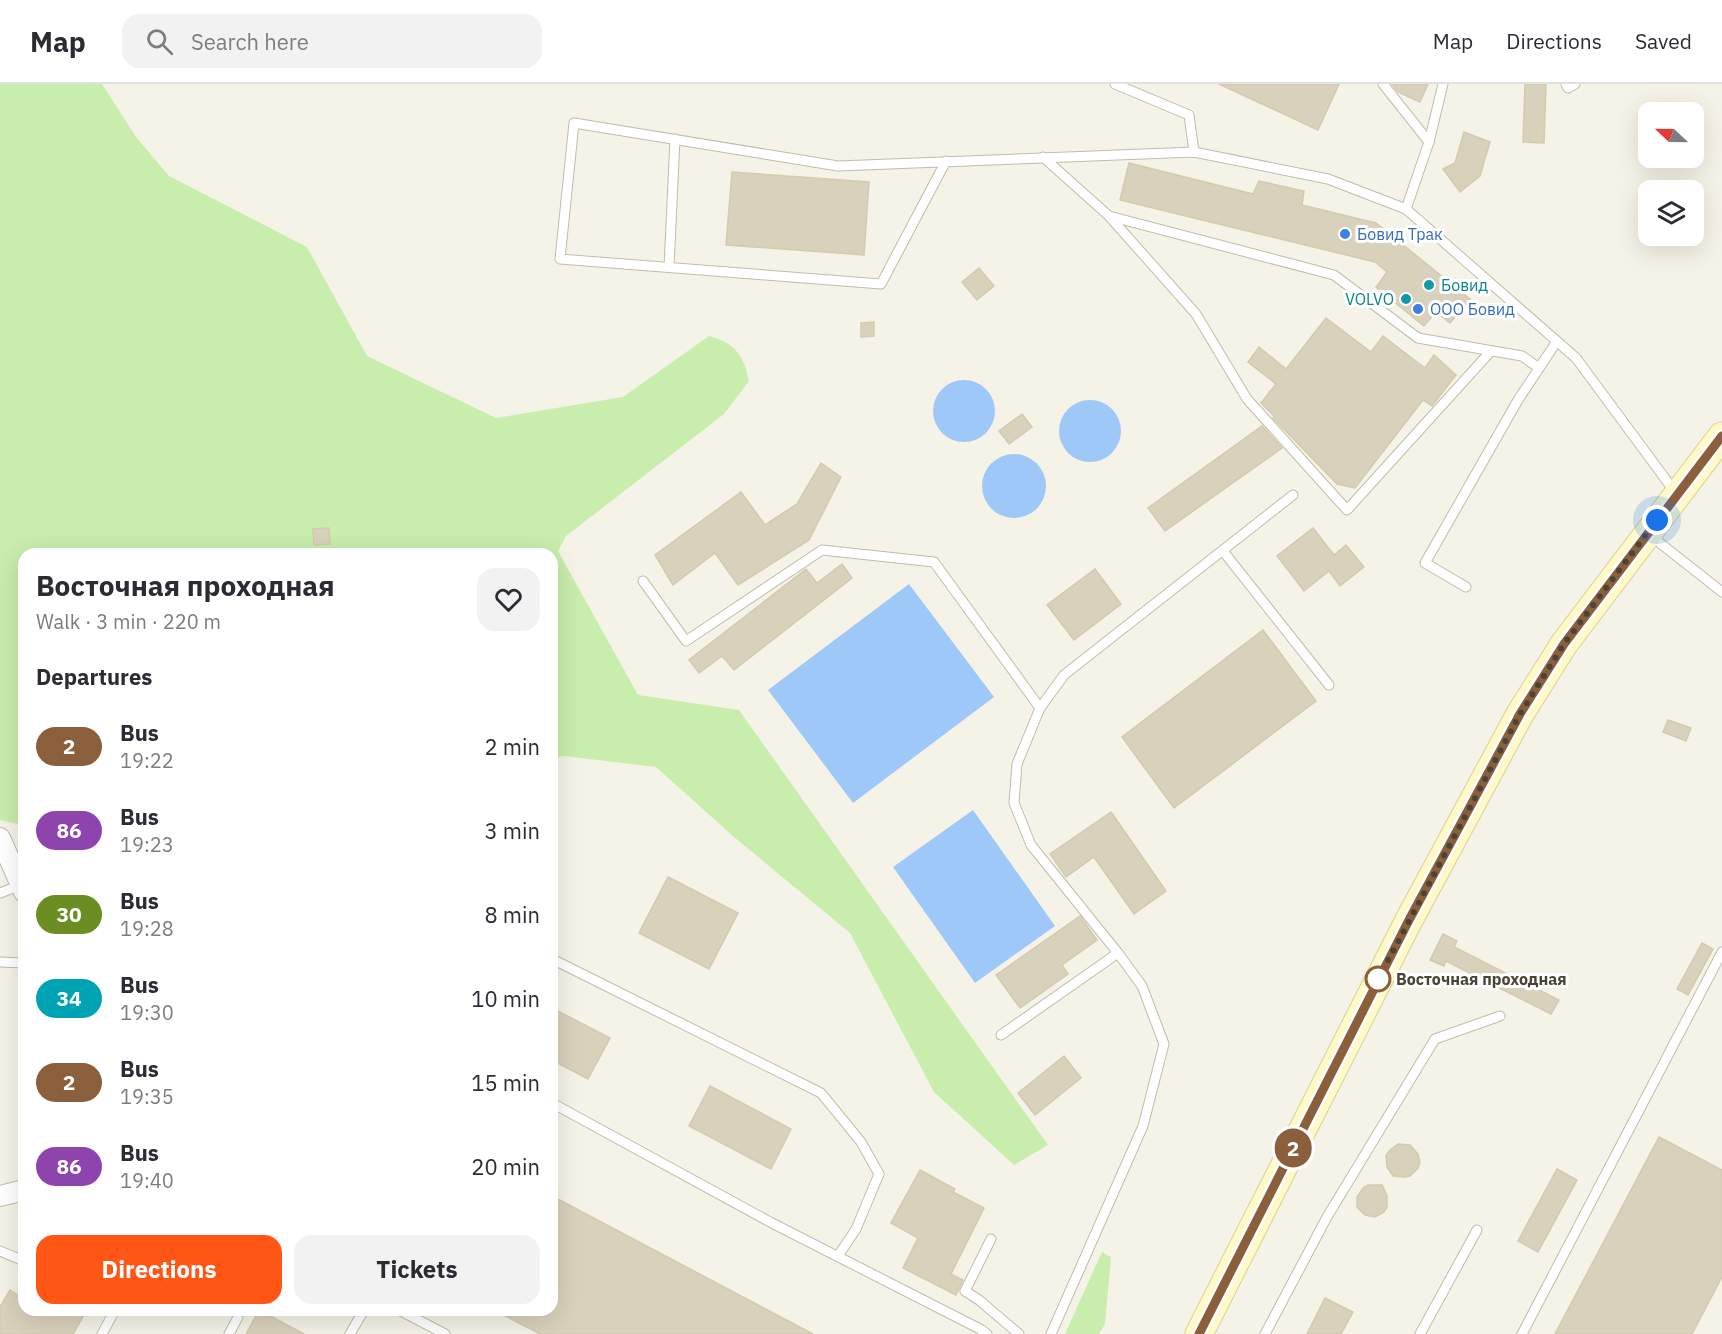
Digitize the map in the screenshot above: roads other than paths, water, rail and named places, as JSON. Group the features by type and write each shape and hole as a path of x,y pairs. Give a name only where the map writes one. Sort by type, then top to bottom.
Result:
{"street":[{"path":"1199,1334 1409,920 1520,714 1564,644 1722,436"},
{"path":"0,838 18,878"}],"lane":[{"path":"1115,84 1189,115 1194,152"},
{"path":"1383,84 1429,142"},
{"path":"1406,209 1429,142 1443,84"},
{"path":"1566,84 1569,88 1575,84"},
{"path":"946,161 881,284 560,259 574,123 838,166 946,161 1043,157 1194,152 1328,179 1406,209 1576,358 1676,494"},
{"path":"669,267 675,139"},
{"path":"1043,157 1109,216 1196,314 1246,399 1347,510 1491,351"},
{"path":"1109,216 1334,275 1418,338 1522,356 1539,368"},
{"path":"1466,587 1425,563 1518,400 1557,341"},
{"path":"1051,1334 1143,1126 1164,1044 1142,986 1031,845 1014,803 1017,764 1040,708 1064,675 1293,495"},
{"path":"1647,533 1722,592"},
{"path":"643,581 686,641 822,550 934,562 1040,708"},
{"path":"1223,551 1329,685"},
{"path":"0,893 18,890"},
{"path":"1522,1334 1722,952"},
{"path":"1001,1035 1118,953"},
{"path":"0,962 18,963"},
{"path":"558,962 821,1093 861,1142 879,1174 856,1229 838,1256"},
{"path":"1265,1334 1328,1217 1435,1039 1500,1016"},
{"path":"558,1106 760,1216 987,1334"},
{"path":"1420,1334 1477,1230"},
{"path":"991,1239 965,1291 1019,1334"},
{"path":"0,1251 18,1258"},
{"path":"102,1334 112,1316"},
{"path":"350,1334 360,1316"},
{"path":"410,1316 445,1334"},
{"path":"229,1334 238,1317"}],"water":[{"path":"958,380 970,380 986,389 993,399 995,411 993,423 986,433 970,442 958,442 947,437 938,428 933,417 933,405 938,394 947,385"},
{"path":"1084,400 1096,400 1112,409 1119,419 1121,431 1119,443 1112,453 1096,462 1084,462 1073,457 1064,448 1059,437 1059,425 1064,414 1073,405"},
{"path":"1014,454 1032,460 1040,468 1046,486 1040,504 1032,512 1014,518 996,512 988,504 982,486 988,468 996,460"},
{"path":"909,584 994,697 853,803 768,690"},
{"path":"973,810 1055,926 975,983 893,867"}],"place":[{"name":"Бовид Трак","path":"1345,234"},
{"name":"Бовид","path":"1429,285"},
{"name":"VOLVO","path":"1406,299"},
{"name":"ООО Бовид","path":"1418,309"},
{"name":"Восточная проходная","path":"1378,979"}]}
